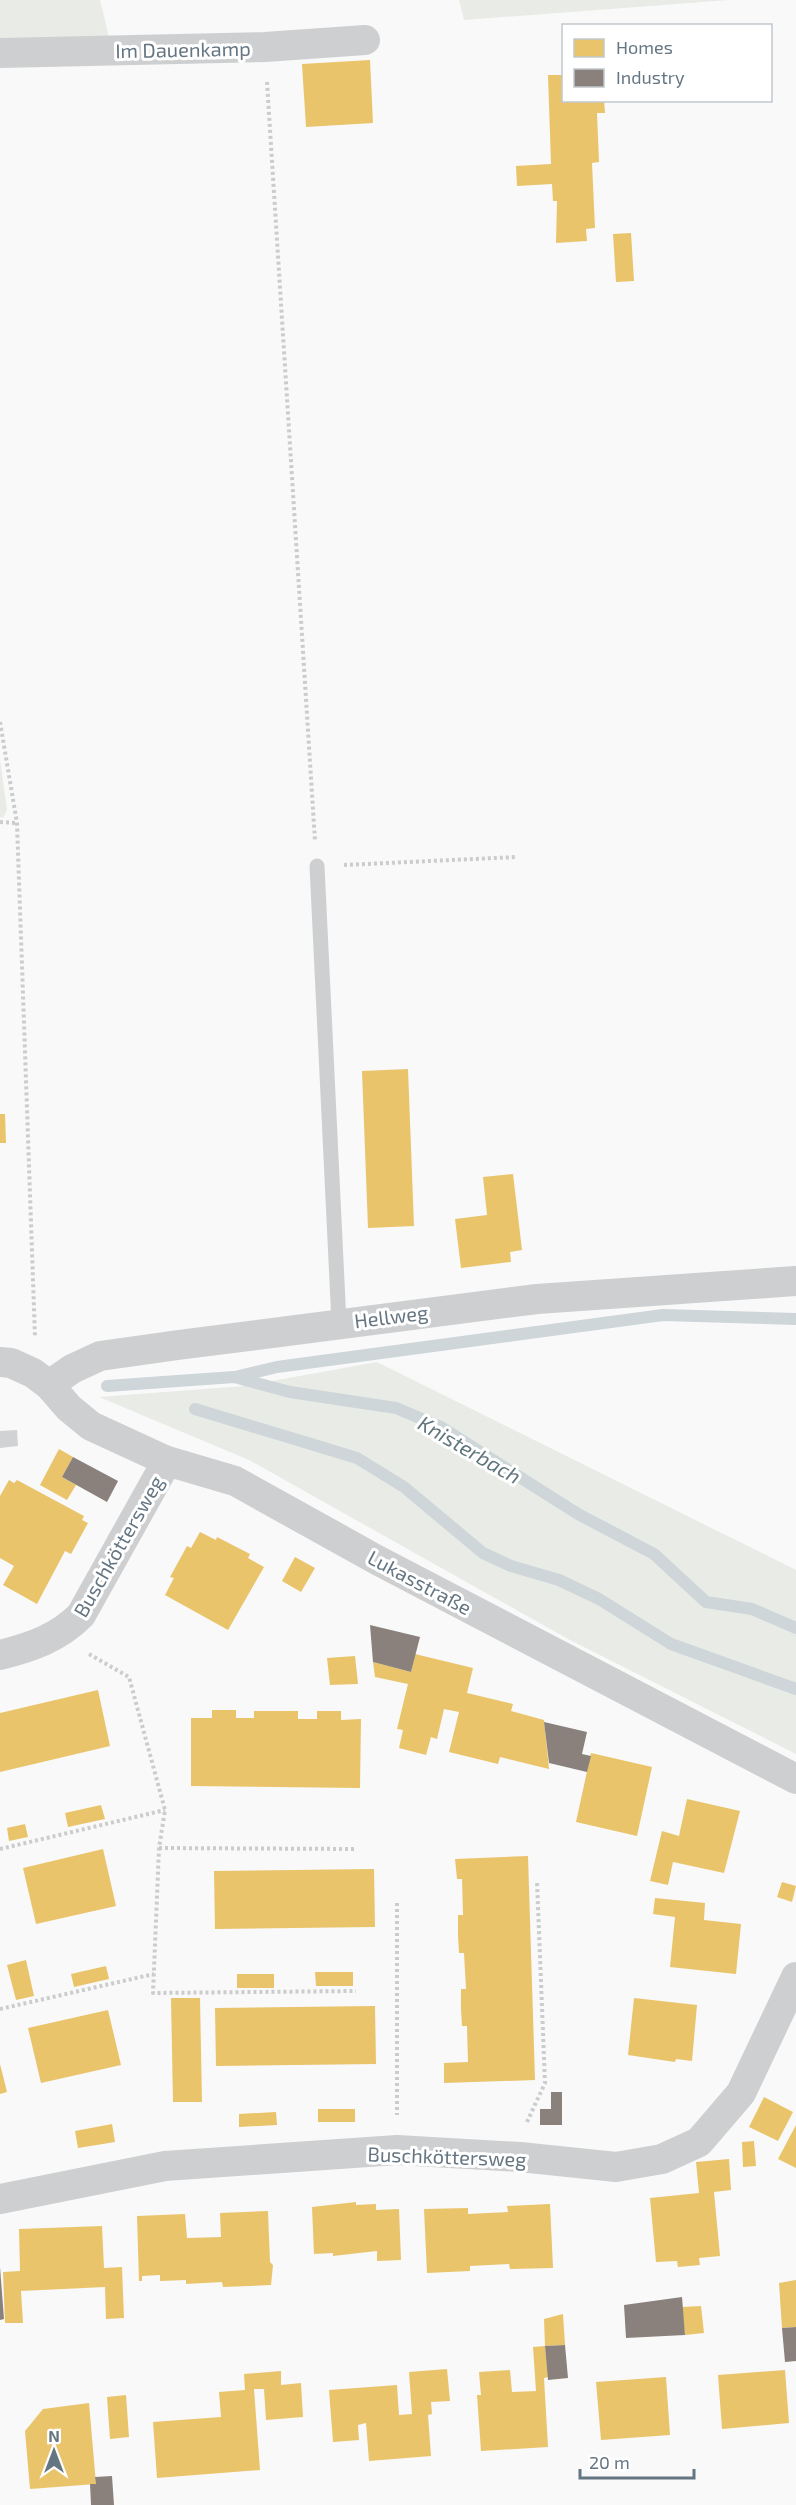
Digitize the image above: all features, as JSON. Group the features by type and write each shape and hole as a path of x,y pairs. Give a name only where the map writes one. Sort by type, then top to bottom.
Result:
{"street":[{"name":"Im Dauenkamp","path":"0,53 264,47 365,40"},
{"name":"Hellweg","path":"49,1385 72,1369 100,1356 339,1323 537,1299 796,1281"},
{"path":"11,1364 49,1385"},
{"name":"Lukasstraße","path":"49,1385 69,1408 91,1426 166,1461 235,1481 367,1555 796,1779"},
{"name":"Buschköttersweg","path":"0,1655 37,1646 68,1628 81,1614 166,1461"},
{"name":"Buschköttersweg","path":"0,2199 165,2166 397,2150 520,2157 616,2167 662,2159 699,2142 741,2093 796,1977"}],"lane":[{"path":"317,866 339,1323"}],"path":[{"path":"264,47 317,866 517,857"},
{"path":"0,722 17,823 36,1345 11,1364"},
{"path":"0,822 17,823"},
{"path":"68,1628 89,1654 129,1677 165,1810 159,1848 153,1993 356,1991"},
{"path":"0,1849 165,1810"},
{"path":"159,1848 355,1849"},
{"path":"520,2157 521,2135 545,2083 537,1881"},
{"path":"397,1903 397,2150"},
{"path":"0,2009 154,1974"}],"shaded area":[{"path":"0,0 100,0 109,37 0,38"},
{"path":"459,0 729,0 464,20"},
{"path":"0,759 7,810 3,818 0,817"},
{"path":"377,1362 796,1570 796,1754 568,1639 249,1460 99,1397 244,1386"}],"building: Homes":[{"path":"370,60 373,123 306,127 302,64"},
{"path":"548,75 562,75 562,102 604,102 605,113 597,113 599,162 592,163 595,228 586,229 587,241 556,243 557,201 553,201 552,184 517,186 516,166 551,164"},
{"path":"631,233 634,281 616,282 613,234"},
{"path":"408,1069 414,1226 368,1228 362,1071"},
{"path":"0,1114 5,1114 6,1143 0,1143"},
{"path":"513,1174 522,1250 510,1252 511,1262 461,1268 455,1219 487,1215 483,1177"},
{"path":"59,1449 73,1457 62,1477 76,1485 67,1500 40,1485"},
{"path":"9,1480 14,1483 17,1480 84,1516 82,1520 88,1523 71,1554 65,1551 37,1604 3,1585 14,1566 0,1558 0,1496"},
{"path":"200,1532 216,1540 217,1537 250,1554 248,1558 264,1567 228,1630 165,1595 174,1578 170,1577 187,1546 191,1548"},
{"path":"295,1557 315,1568 301,1592 282,1581"},
{"path":"415,1654 473,1668 467,1693 513,1704 511,1711 544,1720 549,1769 500,1757 498,1764 449,1752 459,1712 444,1709 437,1739 431,1737 426,1755 399,1748 403,1730 397,1729 408,1684 375,1677 373,1662 411,1672"},
{"path":"355,1656 358,1684 330,1685 327,1658"},
{"path":"98,1690 110,1746 0,1772 0,1713"},
{"path":"212,1710 236,1710 236,1718 254,1718 254,1711 298,1711 298,1719 317,1719 317,1711 341,1711 341,1720 361,1719 360,1788 191,1786 191,1718 212,1718"},
{"path":"591,1753 652,1767 637,1836 576,1822"},
{"path":"687,1799 740,1811 724,1873 673,1862 668,1885 650,1881 662,1831 679,1836"},
{"path":"101,1805 105,1819 68,1827 65,1813"},
{"path":"25,1824 28,1837 9,1841 7,1828"},
{"path":"103,1849 116,1906 36,1924 23,1868"},
{"path":"528,1856 535,2080 444,2083 444,2063 468,2062 467,2026 462,2026 461,2009 461,1989 466,1989 464,1953 459,1953 458,1936 458,1915 463,1915 462,1879 457,1879 455,1859"},
{"path":"374,1869 375,1927 215,1929 214,1871"},
{"path":"782,1882 796,1886 792,1902 777,1897"},
{"path":"655,1898 705,1903 704,1920 741,1924 736,1974 670,1967 675,1917 653,1914"},
{"path":"26,1960 34,1996 16,2000 7,1965"},
{"path":"106,1966 109,1979 74,1987 71,1974"},
{"path":"315,1972 353,1972 353,1986 316,1986"},
{"path":"237,1974 274,1974 274,1988 237,1988"},
{"path":"171,1998 200,1998 202,2102 173,2102"},
{"path":"634,1998 697,2005 692,2061 676,2059 675,2062 628,2055"},
{"path":"375,2006 376,2064 216,2066 215,2008"},
{"path":"108,2010 121,2065 41,2083 28,2028"},
{"path":"0,2064 7,2092 0,2094"},
{"path":"764,2097 793,2112 778,2141 749,2127"},
{"path":"318,2109 355,2109 355,2122 318,2122"},
{"path":"276,2112 277,2125 239,2127 239,2114"},
{"path":"112,2124 115,2142 78,2148 75,2131"},
{"path":"796,2125 796,2168 778,2159"},
{"path":"754,2141 756,2166 743,2167 742,2142"},
{"path":"729,2159 731,2190 714,2192 720,2256 699,2258 700,2265 678,2267 677,2261 656,2262 650,2198 699,2193 696,2162"},
{"path":"356,2202 356,2205 376,2204 376,2210 399,2209 401,2260 377,2261 377,2251 333,2256 333,2253 314,2254 312,2207"},
{"path":"550,2204 553,2268 510,2269 509,2264 470,2266 470,2271 427,2273 424,2209 468,2208 468,2214 508,2212 507,2206"},
{"path":"268,2211 270,2262 273,2265 271,2285 223,2287 222,2282 186,2284 186,2280 160,2281 160,2275 142,2276 142,2281 139,2281 137,2216 185,2214 187,2238 221,2237 220,2213"},
{"path":"102,2226 104,2268 122,2267 124,2318 106,2319 105,2287 21,2291 23,2323 5,2323 3,2272 20,2271 19,2229"},
{"path":"796,2280 796,2327 782,2328 779,2283"},
{"path":"701,2306 704,2333 685,2335 682,2307"},
{"path":"563,2314 565,2345 545,2346 544,2319"},
{"path":"545,2346 548,2377 544,2378 548,2447 481,2451 477,2395 481,2395 479,2372 510,2370 512,2392 536,2391 533,2347"},
{"path":"447,2369 450,2401 431,2402 432,2414 428,2415 431,2456 369,2461 366,2423 358,2425 359,2440 333,2442 329,2390 397,2385 399,2415 412,2414 409,2372"},
{"path":"785,2370 789,2423 722,2429 718,2375"},
{"path":"281,2371 281,2385 301,2383 303,2417 266,2420 264,2389 254,2389 260,2470 157,2478 153,2422 221,2417 219,2392 245,2390 244,2374"},
{"path":"666,2377 670,2435 601,2440 596,2382"},
{"path":"126,2395 129,2437 110,2439 107,2397"},
{"path":"89,2403 96,2484 30,2489 25,2431 43,2409"}],"building: Industry":[{"path":"73,1457 118,1481 107,1502 62,1477"},
{"path":"370,1625 420,1637 411,1672 373,1662"},
{"path":"544,1722 587,1732 582,1754 591,1756 587,1772 549,1763"},
{"path":"551,2092 562,2092 562,2125 540,2125 540,2109 551,2109"},
{"path":"0,2267 4,2319 0,2320"},
{"path":"682,2297 685,2335 626,2338 624,2305"},
{"path":"796,2327 796,2361 785,2362 782,2328"},
{"path":"565,2345 568,2378 548,2380 545,2346"},
{"path":"112,2476 114,2505 91,2505 90,2484 96,2484 95,2477"}],"building: Other":[{"path":"17,1430 18,1446 0,1448 0,1431"}],"waterway":[{"path":"235,1377 277,1367 663,1315 796,1319"},
{"name":"Knisterbach","path":"107,1386 234,1377 290,1392 396,1408 441,1427 578,1514 654,1554 706,1602 752,1609 796,1628"},
{"path":"195,1409 357,1458 404,1487 483,1553 511,1566 559,1580 599,1599 671,1644 796,1689"}]}
